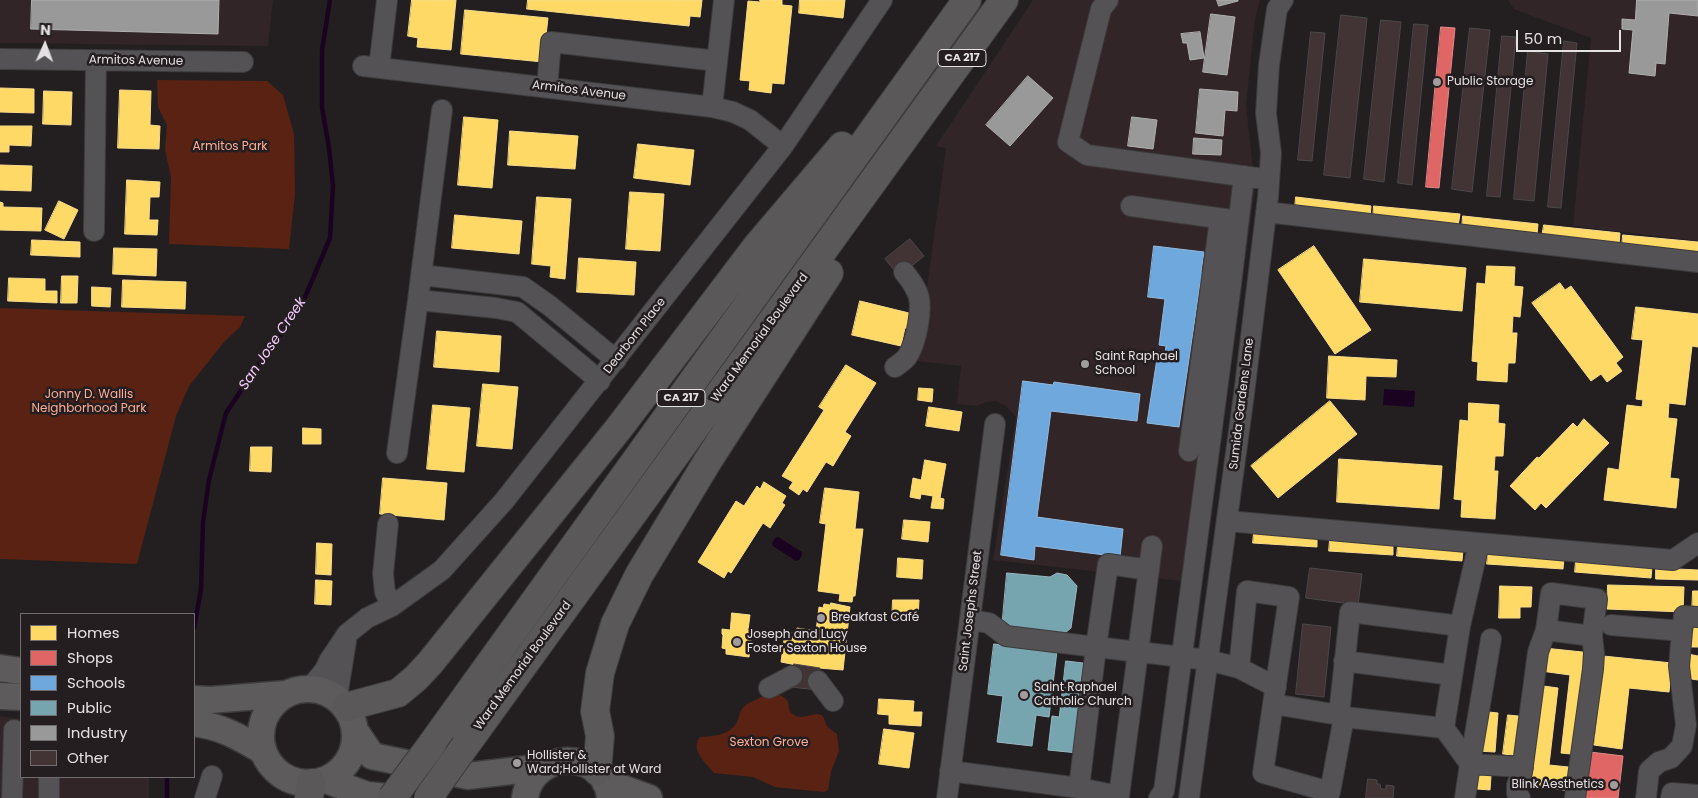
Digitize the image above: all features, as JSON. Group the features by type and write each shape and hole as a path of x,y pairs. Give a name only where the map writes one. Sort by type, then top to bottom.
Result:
{"highway":[{"name":"CA 217","path":"392,798 967,0"},
{"name":"Ward Memorial Boulevard","path":"428,798 1004,0"},
{"path":"341,702 398,693 430,663 618,428 757,246 876,104 930,51"},
{"path":"604,784 600,736 595,710 600,673 615,624 639,575 709,459 818,290 889,185 920,117"}],"main road":[{"path":"0,668 20,671"},
{"path":"201,712 300,689 310,688 325,691 341,702 353,719 356,732 355,747 349,761 339,772 316,787"},
{"path":"284,694 272,705 264,719 260,735 263,751 270,765 282,775 296,782 316,787 398,798"},
{"path":"0,696 20,698"},
{"path":"201,712 263,751"},
{"path":"356,732 372,756 468,776 545,767"},
{"path":"526,798 527,790 534,777 545,767 558,761 572,760 585,764 604,784 649,798"}],"street":[{"name":"Armitos Avenue","path":"387,0 371,67 712,107 733,112 750,120 783,146"},
{"path":"712,107 724,0"},
{"name":"Dearborn Place","path":"310,688 325,670 328,661 347,634 367,618 392,606 442,570 504,501 783,146 882,0"},
{"path":"1108,0 1101,9 1068,142 1087,155 1269,179"},
{"name":"Sumida Gardens Lane","path":"1190,798 1266,212 1271,154 1266,113 1272,36 1281,2"},
{"path":"547,87 551,42 717,61"},
{"name":"Armitos Avenue","path":"0,59 243,62"},
{"path":"94,231 96,60"},
{"path":"397,453 422,275 442,110"},
{"path":"1190,451 1229,220 1244,176"},
{"path":"1132,206 1229,220"},
{"path":"1266,212 1698,262"},
{"path":"1159,798 1164,790 1182,657 1229,220"},
{"path":"895,367 906,357 914,344 920,299 904,272"},
{"path":"422,275 523,287 550,306 616,360"},
{"path":"418,300 517,312 600,381"},
{"name":"Saint Josephs Street","path":"947,798 995,424"},
{"path":"1227,521 1673,560 1693,551"},
{"path":"388,524 383,574 385,592 392,606"},
{"path":"1470,764 1444,728 1460,626 1479,543"},
{"path":"950,772 1079,788 1126,797 1139,652 1152,546"},
{"path":"1079,788 1108,564 1149,570"},
{"path":"1239,668 1247,591 1289,597 1263,773 1330,792 1341,716 1344,662 1350,612 1460,626"},
{"path":"1520,798 1516,793 1517,784 1523,767 1538,652 1546,630 1551,593 1597,599 1592,636 1593,670 1575,798"},
{"path":"1646,798 1650,771 1659,762 1671,758 1682,746 1686,725 1679,666 1682,631 1684,616 1698,617"},
{"path":"970,620 989,623 1006,636 1208,660 1239,668 1274,695 1341,716 1444,728"},
{"path":"1611,625 1682,631"},
{"path":"1546,630 1592,636"},
{"path":"341,702 347,634"},
{"path":"1465,798 1490,639"},
{"path":"1344,662 1452,676"},
{"path":"769,688 792,676"},
{"path":"818,681 833,701"},
{"path":"12,798 14,730"},
{"path":"1470,764 1523,767"},
{"path":"205,798 212,776"},
{"path":"49,778 49,798"},
{"path":"1671,798 1672,793 1698,795"}],"shaded area":[{"path":"0,0 273,0 268,46 0,43"},
{"name":"Saint Raphael School","path":"1033,0 1260,0 1255,18 1246,105 1255,189 1200,583 993,560 1016,417 1006,406 996,401 986,402 977,406 957,404 961,366 917,361 946,148 936,146"},
{"path":"1508,0 1698,0 1698,241 1573,226 1591,38 1514,9"},
{"path":"1384,389 1415,391 1414,407 1383,405"},
{"path":"778,537 802,552 799,560 796,561 773,546 772,543"},
{"path":"0,716 20,719 20,778 149,778 149,798 0,798"}],"green space":[{"name":"Armitos Park","path":"157,80 267,81 283,95 294,134 295,194 289,249 169,244 171,177 165,150 167,125 158,107"},
{"name":"Jonny D. Wallis Neighborhood Park","path":"0,308 245,316 240,327 224,342 189,386 176,416 137,564 0,559"},
{"name":"Sexton Grove","path":"774,693 788,701 789,710 797,717 821,715 826,725 837,734 839,751 831,772 828,790 824,792 775,787 753,777 714,773 700,756 697,742 700,737 720,735 728,731 736,724 744,706"}],"building: Homes":[{"path":"412,0 456,0 451,50 417,47 418,38 408,36"},
{"path":"528,0 702,0 700,17 690,16 689,26 527,9"},
{"path":"760,0 782,0 782,5 792,6 784,84 772,83 771,93 749,90 750,81 740,80 748,1 760,2"},
{"path":"800,0 845,0 843,18 799,13"},
{"path":"465,10 548,18 543,62 461,54"},
{"path":"0,88 34,89 34,113 0,112"},
{"path":"120,90 151,91 150,125 160,126 159,149 118,148"},
{"path":"44,91 72,92 71,125 43,124"},
{"path":"464,117 498,120 492,188 458,185"},
{"path":"0,126 32,126 31,146 9,145 9,152 0,152"},
{"path":"510,131 578,136 575,169 508,165"},
{"path":"638,144 694,150 690,185 634,178"},
{"path":"0,165 32,166 31,191 0,190"},
{"path":"127,180 160,182 159,197 150,197 149,220 158,220 157,235 125,234"},
{"path":"630,192 664,194 660,251 626,249"},
{"path":"537,197 571,199 565,279 550,277 551,266 532,264"},
{"path":"1296,197 1371,206 1370,217 1295,208"},
{"path":"59,201 78,210 64,239 45,230"},
{"path":"0,202 3,203 3,207 42,208 41,231 0,230"},
{"path":"1374,206 1460,214 1458,226 1373,218"},
{"path":"455,215 522,221 519,254 452,248"},
{"path":"1463,216 1538,224 1537,236 1462,228"},
{"path":"1544,225 1620,233 1619,245 1542,237"},
{"path":"1623,235 1698,242 1698,253 1622,246"},
{"path":"32,240 80,242 80,257 31,255"},
{"path":"1314,246 1371,330 1335,354 1278,270"},
{"path":"114,248 157,249 156,276 113,274"},
{"path":"579,258 636,262 634,295 577,292"},
{"path":"1364,259 1466,268 1462,311 1360,302"},
{"path":"1487,266 1515,267 1514,286 1523,287 1520,317 1513,316 1512,333 1517,333 1515,363 1508,363 1507,382 1477,380 1478,362 1472,361 1477,283 1485,284"},
{"path":"62,276 78,276 77,303 61,303"},
{"path":"9,278 45,279 45,291 57,291 57,303 8,301"},
{"path":"123,280 186,282 185,309 122,307"},
{"path":"1560,283 1565,290 1571,286 1623,357 1616,363 1622,371 1607,382 1601,374 1591,381 1532,303"},
{"path":"92,287 111,288 110,307 92,306"},
{"path":"860,301 909,313 907,321 910,322 909,328 905,328 901,346 852,335"},
{"path":"1636,307 1698,314 1698,347 1692,346 1685,405 1669,403 1668,418 1677,419 1670,478 1679,479 1676,508 1604,500 1608,468 1619,470 1627,405 1642,407 1643,400 1636,399 1643,340 1632,339"},
{"path":"437,331 501,336 499,372 434,367"},
{"path":"1329,356 1397,360 1396,377 1366,376 1365,400 1327,398"},
{"path":"846,365 876,383 845,432 851,436 833,466 826,462 807,492 803,489 799,495 789,488 793,482 782,476 824,410 819,407"},
{"path":"483,384 518,387 512,449 477,446"},
{"path":"919,388 933,389 932,402 918,400"},
{"path":"1330,401 1357,434 1278,498 1251,466"},
{"path":"1469,403 1499,405 1498,423 1505,424 1503,456 1495,456 1494,471 1498,471 1495,519 1461,517 1462,500 1454,499 1460,420 1468,421"},
{"path":"433,405 470,408 464,472 427,469"},
{"path":"929,407 962,412 959,431 926,426"},
{"path":"1584,419 1609,443 1546,508 1541,503 1535,510 1510,486 1573,423 1577,427"},
{"path":"303,428 321,429 321,444 303,444"},
{"path":"251,447 272,447 271,472 250,471"},
{"path":"1339,459 1442,466 1439,509 1337,502"},
{"path":"925,460 946,464 940,498 944,499 943,509 931,508 933,496 921,494 920,499 910,497 913,478 921,480"},
{"path":"383,478 447,483 444,520 380,514"},
{"path":"764,482 786,496 782,503 785,505 770,528 763,523 731,573 728,571 724,578 698,562 736,501 744,506 757,486 760,489"},
{"path":"825,488 859,492 855,529 863,529 855,596 853,596 852,602 839,601 840,594 818,591 826,524 820,523"},
{"path":"904,520 930,522 928,542 902,539"},
{"path":"1254,533 1317,537 1317,547 1253,543"},
{"path":"1330,540 1393,543 1393,555 1329,551"},
{"path":"317,543 332,544 331,575 316,574"},
{"path":"1398,545 1463,550 1462,561 1397,556"},
{"path":"1488,553 1564,558 1563,569 1487,564"},
{"path":"898,558 923,560 922,579 897,577"},
{"path":"1576,561 1652,567 1651,578 1575,572"},
{"path":"1656,568 1698,570 1698,580 1656,579"},
{"path":"316,580 332,581 331,605 315,604"},
{"path":"1608,585 1684,587 1683,612 1607,609"},
{"path":"1500,586 1532,587 1531,607 1520,607 1520,618 1499,618"},
{"path":"1693,591 1698,591 1698,614 1692,614"},
{"path":"893,600 919,600 918,619 892,619"},
{"path":"831,603 850,607 843,670 807,667 781,662 785,632 796,633 797,628 816,631 819,607 823,608 824,604 830,605"},
{"name":"Joseph and Lucy Foster Sexton House","path":"732,613 750,615 748,630 752,631 749,657 726,654 726,649 722,648 722,629 730,630"},
{"path":"1691,624 1698,625 1698,647 1689,647"},
{"path":"1544,648 1592,653 1581,755 1561,753 1570,675 1541,671"},
{"path":"1688,654 1698,656 1698,680 1685,678"},
{"path":"1603,656 1672,663 1669,692 1629,688 1622,749 1594,745"},
{"path":"1536,685 1558,688 1549,765 1578,768 1575,791 1524,786"},
{"path":"879,699 914,701 913,712 922,712 921,726 889,724 889,715 878,714"},
{"path":"1479,711 1498,713 1495,752 1476,751"},
{"path":"1508,715 1528,717 1523,756 1503,754"},
{"path":"884,729 914,733 909,768 879,764"},
{"path":"1478,775 1491,776 1490,790 1477,789"}],"building: Shops":[{"path":"1441,27 1455,28 1439,188 1426,187"},
{"path":"1590,752 1623,756 1618,798 1584,798"}],"building: Schools":[{"path":"1154,246 1204,252 1201,272 1209,273 1208,285 1200,284 1179,427 1147,423 1158,352 1165,353 1166,346 1159,345 1165,299 1148,297"},
{"path":"1023,381 1053,385 1054,382 1140,394 1137,421 1051,411 1037,517 1123,529 1120,557 1035,546 1034,560 1001,555"}],"building: Public":[{"path":"1007,573 1050,577 1057,573 1067,575 1077,586 1071,628 1065,633 1002,628"},
{"name":"Saint Raphael Catholic Church","path":"994,644 1057,651 1049,717 1036,715 1032,746 997,742 1003,696 988,694"},
{"path":"1066,661 1083,663 1078,701 1084,701 1078,753 1048,750 1052,716 1059,717"}],"building: Industry":[{"path":"32,0 219,0 218,34 31,29"},
{"path":"1217,0 1238,0 1238,1 1219,6"},
{"path":"1637,0 1698,0 1698,16 1669,13 1665,64 1656,63 1655,76 1629,73 1633,30 1622,29 1622,19 1635,20"},
{"path":"1211,14 1235,17 1227,75 1203,72"},
{"path":"1200,32 1204,58 1190,60 1187,43 1183,43 1181,34"},
{"path":"1028,76 1053,98 1010,146 986,125"},
{"path":"1200,89 1238,92 1237,111 1225,110 1223,136 1196,133"},
{"path":"1132,117 1157,120 1153,149 1128,146"},
{"path":"1194,138 1222,140 1221,155 1193,154"}],"building: Other":[{"path":"1341,15 1367,18 1350,178 1324,175"},
{"path":"1381,20 1401,22 1384,182 1364,179"},
{"path":"1414,24 1428,25 1412,185 1398,183"},
{"path":"1470,28 1490,30 1472,192 1452,189"},
{"path":"1311,32 1325,33 1312,161 1298,160"},
{"path":"1502,36 1516,37 1500,197 1487,196"},
{"path":"1564,41 1577,43 1561,208 1548,207"},
{"path":"1528,51 1548,54 1534,201 1514,199"},
{"path":"910,239 924,256 899,276 885,259"},
{"path":"1310,568 1362,574 1358,605 1306,598"},
{"path":"1303,624 1331,627 1324,697 1296,694"},
{"path":"794,664 820,668 817,690 791,687"},
{"path":"1368,779 1377,780 1377,784 1380,784 1381,789 1386,789 1386,785 1394,786 1393,798 1366,798"}],"waterway":[{"name":"San Jose Creek","path":"195,622 201,589 203,522 209,480 226,413 254,371 300,309 330,238 333,186 322,107 322,50 330,0"},
{"path":"167,778 167,798"}],"place":[{"name":"Public Storage","path":"1437,82"},
{"name":"Saint Raphael School","path":"1085,364"},
{"name":"Breakfast Café","path":"821,618"},
{"name":"Joseph and Lucy Foster Sexton House","path":"737,642"},
{"name":"Saint Raphael Catholic Church","path":"1024,695"},
{"name":"Hollister & Ward;Hollister at Ward","path":"517,763"},
{"name":"Blink Aesthetics","path":"1614,785"}]}
